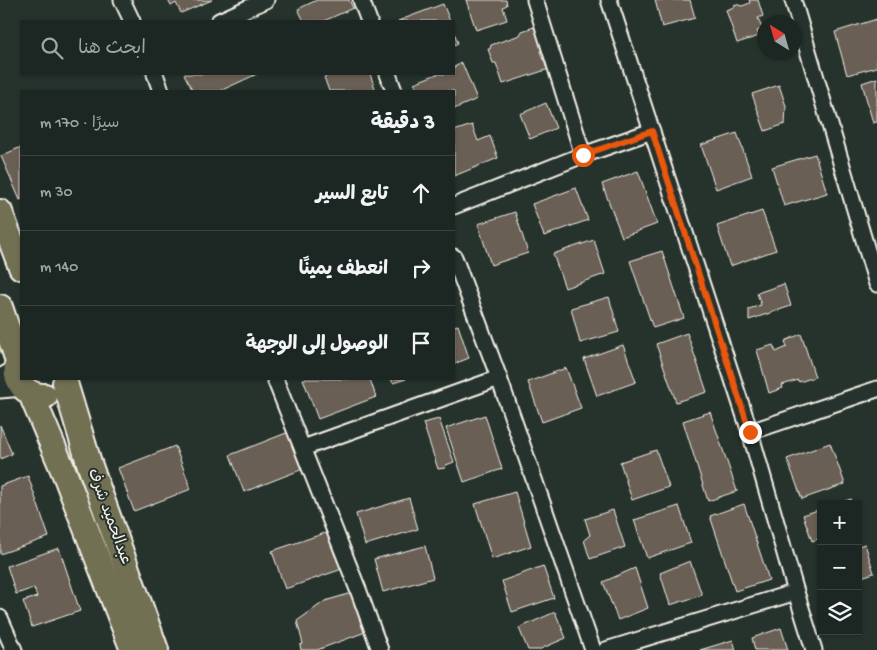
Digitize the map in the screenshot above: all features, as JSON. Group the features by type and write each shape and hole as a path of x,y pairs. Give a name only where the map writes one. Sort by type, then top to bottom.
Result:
{"main road":[{"path":"0,212 20,264"},
{"name":"عبدالحميد شرف","path":"0,308 16,376 66,477 132,650"},
{"path":"21,380 39,396 54,394 66,381"},
{"name":"عبدالحميد شرف","path":"66,381 90,466 156,650"}],"street":[{"path":"122,0 132,20"},
{"path":"221,20 266,0"},
{"path":"362,0 369,20"},
{"path":"535,0 583,155"},
{"path":"609,0 750,432 814,650"},
{"path":"793,0 877,284"},
{"path":"155,75 162,90"},
{"path":"388,75 394,90"},
{"path":"455,206 583,155 652,131"},
{"path":"455,260 499,378 593,650"},
{"path":"303,448 499,378"},
{"path":"275,380 380,650"},
{"path":"750,432 877,389"},
{"path":"606,650 796,592"},
{"path":"0,618 14,650"}],"building":[{"path":"168,0 212,0 181,13 176,3 171,6"},
{"path":"317,0 349,0 353,8 326,20 304,20 298,9"},
{"path":"466,0 506,0 507,5 503,7 507,20 476,30"},
{"path":"655,0 690,0 695,18 662,27"},
{"path":"749,0 758,0 763,15 757,15 757,37 737,43 726,10 734,7 735,4 742,6 750,3"},
{"path":"443,4 450,20 401,20"},
{"path":"877,19 877,67 847,75 835,32"},
{"path":"537,26 542,50 540,51 543,60 545,59 546,67 549,67 549,69 503,84 496,63 493,63 488,49 490,49 491,45 520,35 522,31"},
{"path":"462,63 477,99 455,109 455,90 418,90 414,83 434,75 455,75 455,66"},
{"path":"185,75 255,75 222,90 192,90"},
{"path":"331,75 370,75 376,90 329,90 324,77"},
{"path":"877,78 877,122 873,123 862,83"},
{"path":"779,85 786,106 785,124 765,131 752,94"},
{"path":"546,103 556,128 530,139 520,114"},
{"path":"472,125 478,141 490,136 498,158 455,176 455,131"},
{"path":"737,133 752,176 716,189 701,145"},
{"path":"20,147 20,200 1,156"},
{"path":"815,154 827,193 784,206 772,167"},
{"path":"638,171 657,224 622,237 602,184"},
{"path":"576,188 588,220 544,236 532,204"},
{"path":"762,211 776,250 730,266 717,226"},
{"path":"515,212 528,253 491,265 478,224"},
{"path":"594,240 605,274 565,288 553,254"},
{"path":"662,251 684,318 653,328 630,261"},
{"path":"784,284 791,306 749,320 749,309 761,305 757,293"},
{"path":"609,297 619,332 580,343 571,308"},
{"path":"458,325 469,358 455,364 455,326"},
{"path":"687,333 707,392 676,402 656,344"},
{"path":"801,334 815,377 782,385 783,388 769,393 757,350 773,345 776,352 787,347 785,341"},
{"path":"623,345 636,382 597,396 584,359"},
{"path":"566,368 581,408 542,422 528,382"},
{"path":"303,380 370,380 376,397 318,419"},
{"path":"392,380 403,380 393,383"},
{"path":"710,412 737,491 708,501 683,421"},
{"path":"485,415 502,469 464,482 446,428"},
{"path":"439,419 454,462 446,465 445,468 438,469 423,423"},
{"path":"0,425 12,454 0,459"},
{"path":"294,430 308,467 244,492 230,455"},
{"path":"830,443 845,484 802,499 787,459"},
{"path":"175,446 191,489 134,511 118,468"},
{"path":"656,450 669,487 632,500 620,462"},
{"path":"28,476 49,537 0,554 0,486"},
{"path":"515,492 531,546 492,559 475,504"},
{"path":"409,498 418,529 365,545 356,514"},
{"path":"744,504 769,580 735,591 710,516"},
{"path":"679,506 691,543 647,558 634,520"},
{"path":"613,510 625,547 590,559 584,540 590,535 585,519"},
{"path":"817,510 817,539 812,541 803,515"},
{"path":"328,532 335,546 332,547 335,556 338,556 342,569 285,589 272,551"},
{"path":"865,544 874,573 862,577 862,545"},
{"path":"425,546 433,578 383,592 374,559"},
{"path":"59,548 80,611 32,627 23,601 37,597 34,588 16,594 7,566"},
{"path":"690,561 702,595 670,605 660,573"},
{"path":"543,566 554,598 512,612 502,581"},
{"path":"635,568 648,608 618,620 603,582"},
{"path":"355,592 368,631 317,650 301,650 300,645 303,644 297,621 325,601"},
{"path":"555,612 566,638 538,650 528,650 519,628"},
{"path":"781,628 788,650 755,650 752,638"},
{"path":"733,640 736,650 700,650"}],"route":[{"path":"583,155 652,131 750,432"}]}
